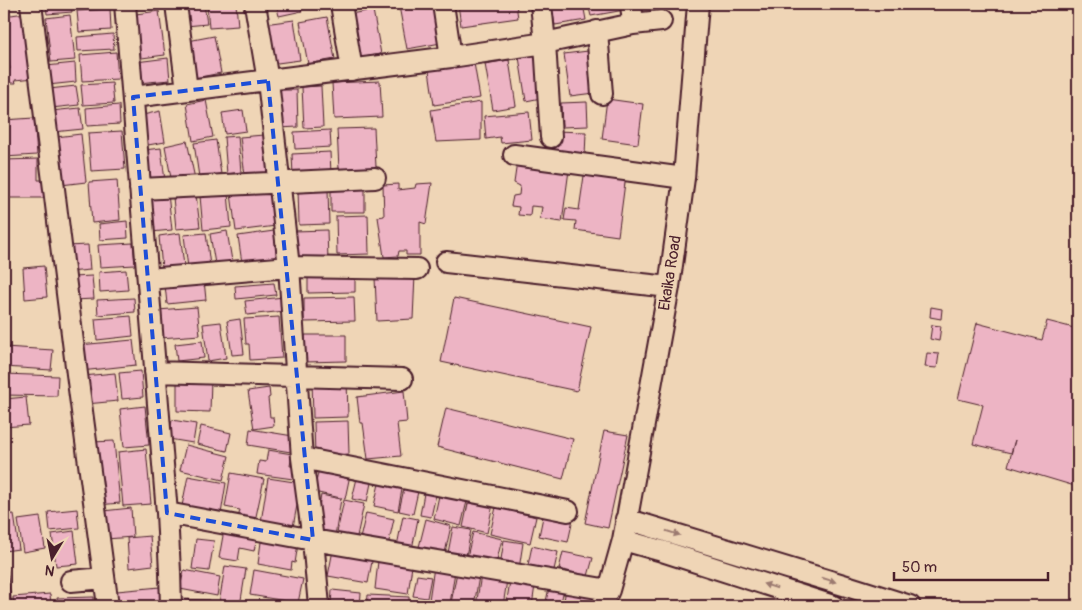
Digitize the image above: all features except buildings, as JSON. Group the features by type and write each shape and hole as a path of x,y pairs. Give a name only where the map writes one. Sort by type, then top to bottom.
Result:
{"street":[{"path":"32,4 77,374 108,606"},
{"path":"125,4 167,513 171,606"},
{"path":"176,4 187,90"},
{"path":"255,4 268,81 289,268 302,458 320,606"},
{"path":"341,4 352,70"},
{"path":"443,4 451,57"},
{"path":"540,4 545,43 551,137"},
{"path":"631,4 633,24"},
{"name":"Ekaika Road","path":"605,598 623,540 669,287 684,178 698,4"},
{"path":"133,97 451,57 545,43 633,24 661,20"},
{"path":"598,31 602,94"},
{"path":"514,155 684,178"},
{"path":"140,189 375,178"},
{"path":"446,262 669,287"},
{"path":"148,279 289,268 417,270"},
{"path":"155,372 402,379"},
{"path":"302,458 568,511"},
{"path":"167,513 605,598"},
{"path":"626,519 910,606"},
{"path":"623,540 833,606"},
{"path":"70,581 104,578"}],"highlighted area":[{"path":"268,81 313,540 167,513 133,97"}]}
